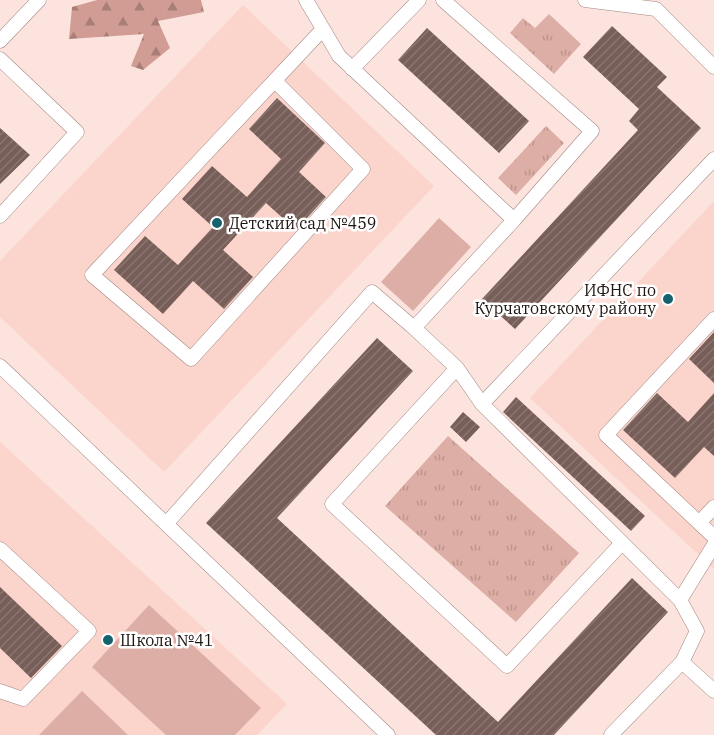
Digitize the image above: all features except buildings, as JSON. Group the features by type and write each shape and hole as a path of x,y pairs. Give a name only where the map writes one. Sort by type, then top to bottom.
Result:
{"lane":[{"path":"0,41 39,0"},
{"path":"352,69 419,0"},
{"path":"414,328 592,131 443,0"},
{"path":"585,0 657,9 714,67"},
{"path":"308,1 339,56 514,220"},
{"path":"275,81 363,169 191,359 92,275 323,29"},
{"path":"0,59 77,132 0,216"},
{"path":"482,404 714,159"},
{"path":"167,523 372,292 457,368 482,404 680,600 697,631 682,662 611,735"},
{"path":"714,319 606,435 714,537"},
{"path":"0,366 388,735"},
{"path":"457,368 332,504 507,666 621,544"},
{"path":"699,523 714,507"},
{"path":"680,600 714,544"},
{"path":"0,549 89,631 23,699 0,691"},
{"path":"682,662 714,692"}],"shaded area":[{"name":"Детский сад №459","path":"243,5 434,186 164,472 0,317 0,261"},
{"name":"ИФНС по Курчатовскому району","path":"714,201 714,569 530,398"},
{"name":"Школа №41","path":"0,442 287,704 257,735 0,735"}],"green space":[{"path":"97,0 201,0 204,12 158,21 170,48 143,70 131,66 144,34 69,39 72,7"},
{"path":"549,14 581,44 554,74 510,33 523,18 535,28"},
{"path":"546,126 564,143 516,195 498,178"},
{"path":"439,218 471,247 413,311 381,282"},
{"path":"448,436 579,553 516,622 385,506"},
{"path":"149,605 261,708 235,735 166,735 92,667"},
{"path":"82,691 128,735 39,735"}],"place":[{"name":"Детский сад №459","path":"217,223"},
{"name":"ИФНС по Курчатовскому району","path":"668,299"},
{"name":"Школа №41","path":"108,640"}]}
